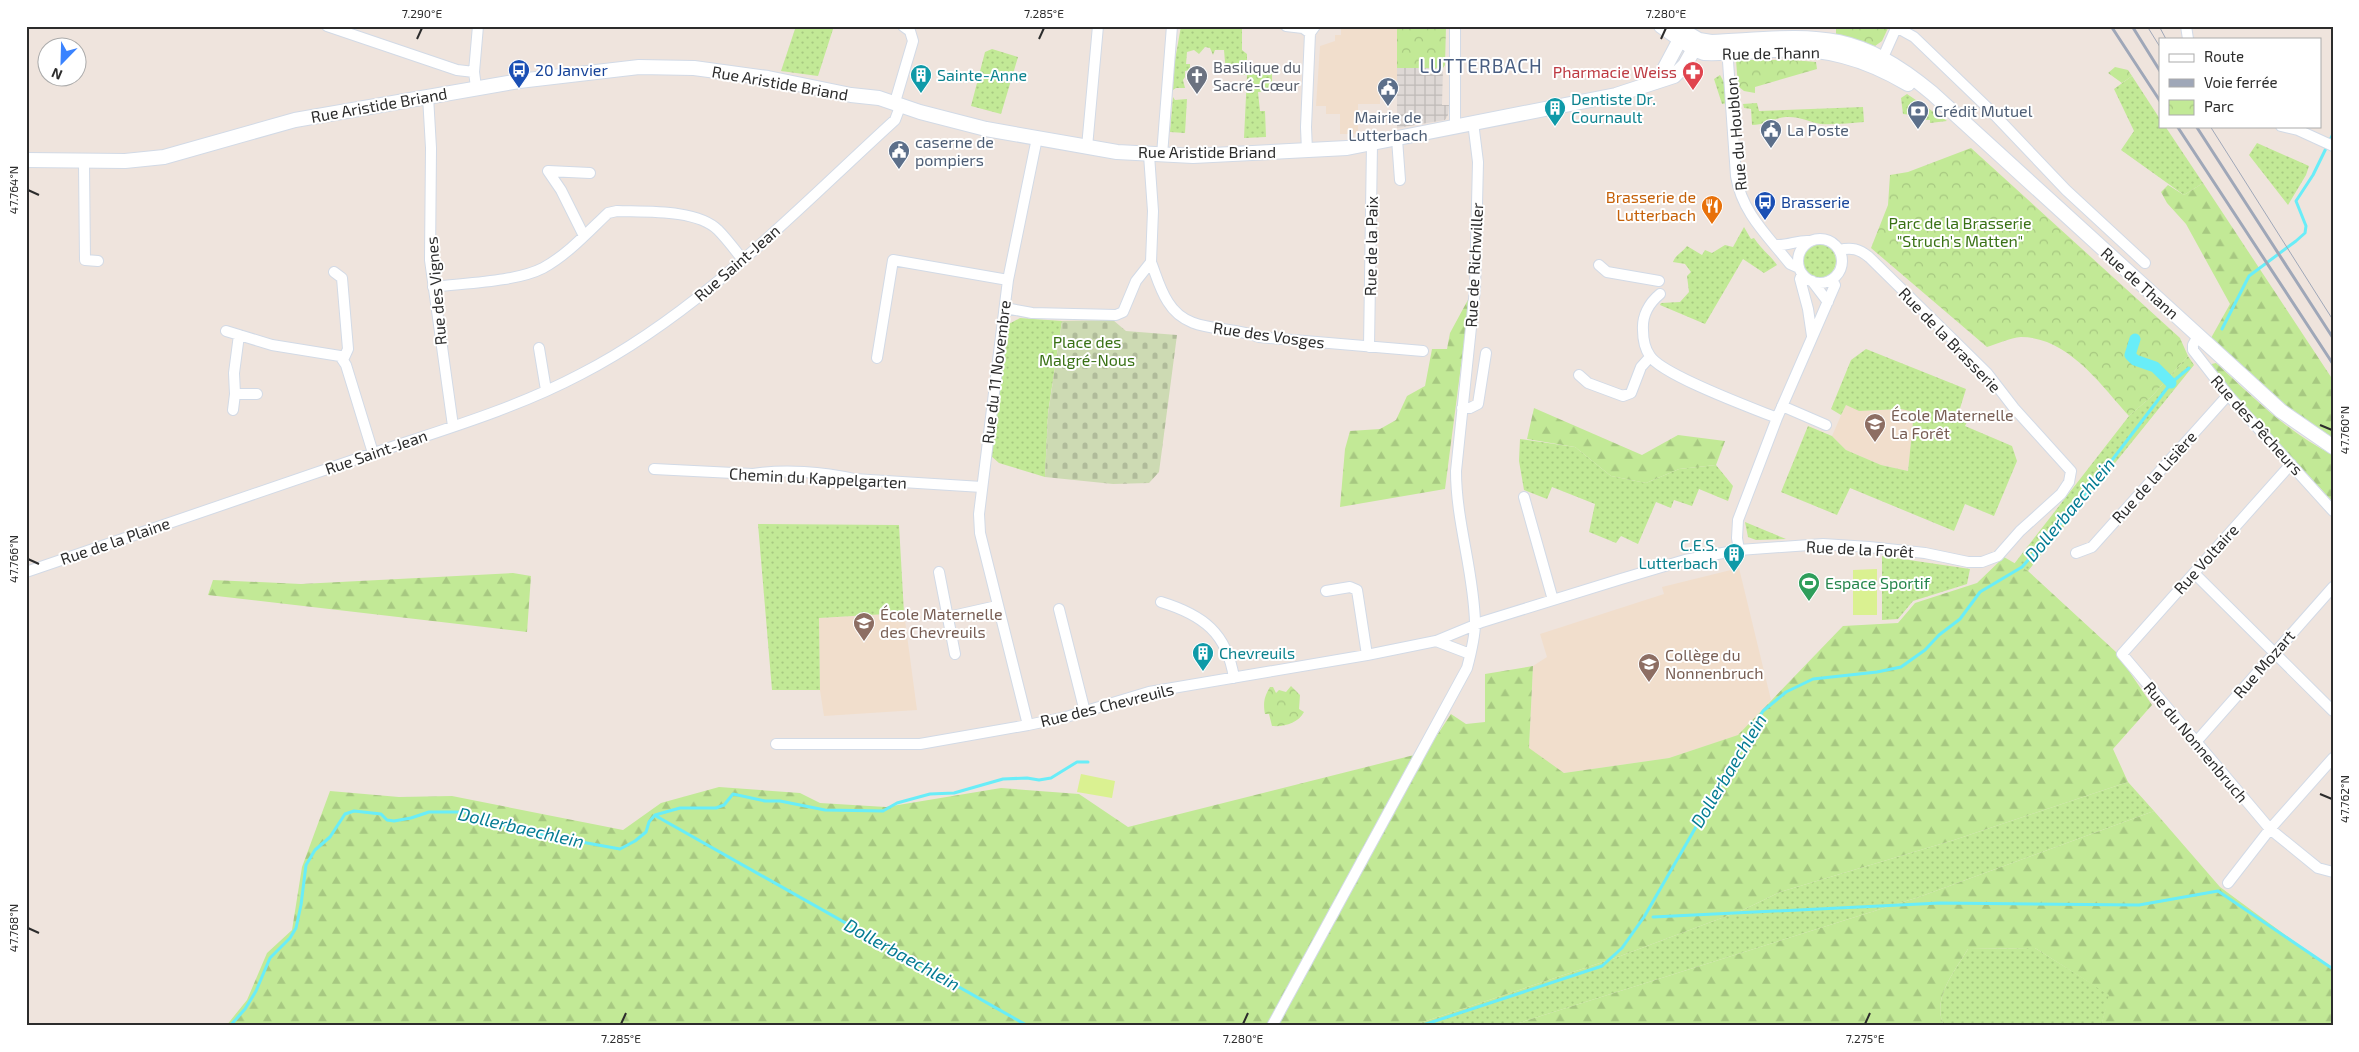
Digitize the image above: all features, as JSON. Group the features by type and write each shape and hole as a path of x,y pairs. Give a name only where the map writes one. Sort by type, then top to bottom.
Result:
{"main road":[{"path":"1661,26 1680,33 1696,45"},
{"path":"1659,79 1668,66 1680,33"},
{"name":"Rue Aristide Briand","path":"26,160 125,162 164,157 295,120 476,87 574,73 620,69 694,68 768,78 898,103 920,112 952,121 1087,147 1155,155 1307,151 1372,144 1473,122 1556,108 1616,94 1659,79 1674,76 1682,70 1696,45"},
{"name":"Rue de Thann","path":"1696,45 1704,53 1727,48 1812,50 1881,62 1932,93 2288,417 2333,446"},
{"name":"Rue de Thann","path":"1881,62 1914,87 1954,113"}],"street":[{"path":"327,26 457,70 474,72"},
{"path":"476,87 474,72 478,26"},
{"name":"Rue Saint-Jean","path":"204,511 500,410 582,374 635,342 682,309 743,260 895,120 913,41 910,31 903,26"},
{"path":"1087,147 1098,26"},
{"path":"1005,308 1032,313 1116,315 1123,312 1136,281 1151,262 1155,155 1172,26"},
{"path":"1286,26 1313,30 1306,127 1307,151"},
{"path":"1455,26 1455,126"},
{"path":"1881,62 1896,26"},
{"name":"Rue de Thann","path":"1896,26 1914,37 1990,110 2066,190 2145,263"},
{"name":"Rue du Houblon","path":"1727,48 1738,188 1750,216 1790,264 1801,271"},
{"name":"Rue des Vignes","path":"428,96 431,148 430,260 453,426"},
{"name":"Rue de Richwiller","path":"1272,1026 1468,668 1475,624 1474,603 1456,491 1462,408 1476,289 1478,162 1473,122"},
{"path":"2290,128 2330,144"},
{"name":"Rue du 11 Novembre","path":"1028,725 980,532 982,487 1008,280 1037,138"},
{"path":"1397,139 1400,180"},
{"name":"Rue de la Paix","path":"1369,347 1372,144"},
{"path":"84,162 85,260 98,261"},
{"path":"584,236 561,190 548,171 590,173"},
{"path":"561,190 573,172"},
{"path":"433,287 521,276 541,269 558,258 608,213 617,211 677,212 711,224 743,260"},
{"path":"1776,245 1786,246 1801,241 1809,242 1823,239 1835,245 1842,256 1840,269 1832,280 1825,282 1812,281"},
{"path":"1809,242 1801,250 1798,262 1812,337"},
{"name":"Rue de la Brasserie","path":"1839,250 1849,248 1860,250 1869,257 1987,374 2014,408 2071,471"},
{"path":"877,358 893,260 1008,280"},
{"name":"Rue des Vosges","path":"1151,262 1168,302 1183,319 1192,324 1247,331 1259,337 1423,350"},
{"path":"1599,265 1607,272 1660,281"},
{"path":"1801,271 1812,281 1828,302"},
{"path":"334,272 342,278 348,349 343,360"},
{"path":"1739,550 1737,538 1738,520 1777,418 1835,285 1832,280"},
{"path":"1660,294 1651,304 1642,321 1644,342 1650,357 1668,372 1777,418"},
{"path":"226,331 272,345 335,354 343,360 373,453"},
{"path":"233,410 235,394 234,373 239,335"},
{"name":"Rue des Pêcheurs","path":"2198,336 2192,345 2194,350 2228,395 2333,511"},
{"path":"539,348 546,390"},
{"path":"1462,408 1470,408 1478,404 1486,353"},
{"path":"1579,374 1588,382 1623,396 1631,393 1641,367 1650,357"},
{"path":"235,394 257,394"},
{"name":"Rue de la Lisière","path":"2076,553 2092,546 2228,395"},
{"path":"1782,406 1826,424"},
{"name":"Rue Voltaire","path":"2122,654 2291,464"},
{"name":"Chemin du Kappelgarten","path":"654,469 754,474 767,472 836,475 854,479 982,487"},
{"name":"Rue de la Forêt","path":"1475,624 1685,560 1739,550 1832,545 1925,553 1968,562 1982,562 1998,556 2020,531 2061,494 2069,482 2071,471"},
{"path":"1524,497 1553,600"},
{"name":"Rue de la Plaine","path":"26,572 204,511"},
{"path":"939,572 955,654"},
{"path":"2194,572 2333,711"},
{"path":"1326,591 1350,587 1357,590 1368,655"},
{"name":"Rue Mozart","path":"2196,742 2333,587"},
{"path":"1161,602 1186,609 1205,621 1226,646 1234,678"},
{"path":"948,617 997,606"},
{"path":"1059,609 1085,712"},
{"name":"Rue des Chevreuils","path":"776,744 920,744 1028,725 1085,712 1149,692 1368,655 1436,641 1475,624"},
{"path":"1436,641 1470,654"},
{"name":"Rue du Nonnenbruch","path":"2122,654 2270,829 2318,868 2333,872"},
{"path":"2228,882 2270,829 2333,758"}],"shaded area":[{"path":"1341,26 1397,26 1397,91 1380,91 1380,104 1358,104 1358,134 1340,134 1340,114 1326,114 1326,106 1316,106 1320,46 1335,41 1335,35 1341,35"},
{"path":"1397,68 1443,68 1442,105 1449,105 1448,115 1445,120 1397,128"},
{"name":"École Maternelle La Forêt","path":"1846,404 1859,411 1901,409 1914,412 1908,471 1881,465 1846,450 1832,436"},
{"name":"Collège du Nonnenbruch","path":"1739,568 1771,700 1739,735 1669,758 1564,773 1529,749 1533,666 1547,657 1540,634 1664,594 1662,587"},
{"name":"École Maternelle des Chevreuils","path":"904,613 917,710 824,716 820,690 819,618"}],"green space":[{"path":"796,26 834,26 818,76 781,71"},
{"path":"1181,26 1242,26 1242,50 1247,54 1247,66 1272,67 1272,91 1258,92 1260,111 1265,111 1266,137 1244,138 1247,75 1226,74 1224,50 1215,50 1213,55 1210,48 1205,47 1199,54 1194,50 1187,52 1186,64 1190,64 1190,70 1185,71 1183,80 1185,88 1173,90 1174,66"},
{"path":"1397,26 1446,26 1445,65 1443,68 1397,68"},
{"path":"1836,26 1889,26 1882,41 1875,46 1836,35"},
{"path":"992,49 1018,57 1001,114 971,106 985,52"},
{"path":"1736,60 1816,62 1817,69 1755,87 1755,93 1744,91 1738,86"},
{"path":"2115,67 2128,70 2132,76 2122,83 2108,73"},
{"path":"1720,75 1726,86 1727,103 1722,104 1714,79"},
{"path":"2132,76 2159,117 2159,128 2166,128 2203,183 2184,195 2121,150 2134,131 2114,89"},
{"path":"1907,94 1947,121 1930,123 1930,120 1912,120 1912,115 1903,114 1901,98"},
{"path":"1173,97 1175,100 1187,99 1185,133 1170,132"},
{"path":"1757,103 1759,111 1863,107 1864,122 1821,124 1800,118 1786,117 1752,125 1751,109 1744,108 1743,104"},
{"path":"2257,143 2309,166 2306,175 2288,205 2249,155"},
{"name":"Parc de la Brasserie \"Struch's Matten\"","path":"1971,148 2180,338 2188,356 2152,396 2129,416 2095,377 2068,354 2054,345 2038,339 2021,337 1987,347 1871,248 1888,205 1890,175 1908,172"},
{"path":"2203,183 2333,380 2333,438 2283,404 2211,338 2230,304 2186,224 2167,203 2161,192 2168,185 2184,195"},
{"path":"1744,227 1751,239 1754,238 1777,265 1764,273 1743,259 1705,324 1660,305 1661,303 1680,302 1689,292 1687,276 1691,272 1685,264 1673,262 1687,246 1702,255 1705,250 1712,253 1725,245 1733,247"},
{"path":"1819,244 1831,249 1836,261 1831,273 1819,278 1807,273 1802,261 1807,249"},
{"path":"1470,296 1445,489 1340,507 1345,449 1350,431 1380,429 1396,420 1407,396 1425,386 1432,349 1447,349 1450,333"},
{"path":"1020,318 1062,321 1048,413 1045,477 999,463 991,456 1007,325"},
{"name":"Place des Malgré-Nous","path":"1113,320 1126,331 1177,335 1159,472 1149,483 1113,484 1045,477 1048,414 1062,321"},
{"path":"1866,349 1966,389 1957,418 1967,422 1965,426 2012,446 2017,461 1994,516 1965,504 1954,531 1850,488 1837,515 1781,492 1808,426 1832,436 1846,450 1881,465 1908,471 1914,412 1901,409 1859,411 1846,405 1841,415 1831,409 1851,360"},
{"path":"2188,356 2194,365 2028,571 2014,564 2129,416 2152,396"},
{"path":"2216,363 2286,425 2316,446 2333,455 2333,502 2207,365"},
{"path":"1534,408 1642,455 1678,435 1725,441 1716,465 1679,469 1646,483 1611,476 1575,447 1527,439"},
{"path":"1520,439 1575,447 1611,476 1646,483 1679,469 1716,465 1733,486 1728,501 1699,489 1692,506 1674,500 1671,508 1656,502 1638,544 1621,536 1616,543 1589,532 1595,504 1552,487 1547,499 1524,490 1519,461"},
{"path":"1745,522 1786,539 1756,540 1748,537"},
{"path":"758,524 899,525 904,613 819,618 820,690 772,690"},
{"path":"1882,556 1970,569 1967,584 1913,601 1898,619 1882,620"},
{"path":"2004,557 2028,571 2116,652 2152,705 2113,749 2128,782 1954,840 1780,892 1743,910 1615,958 1411,1026 226,1026 247,1000 267,953 292,930 302,867 330,791 399,797 452,796 623,830 661,803 719,787 800,793 820,803 886,807 1001,788 1079,794 1128,827 1426,752 1451,714 1466,724 1485,722 1485,674 1533,666 1529,748 1564,773 1669,758 1738,735 1843,626 1898,623 1915,603 1977,583"},
{"path":"1877,569 1877,615 1853,615 1853,570"},
{"path":"513,573 531,576 527,632 208,595 213,580 301,584"},
{"path":"1291,686 1300,695 1299,709 1304,712 1291,724 1272,726 1269,714 1265,714 1264,703 1266,694 1270,687 1273,687 1276,693 1279,690 1286,692"},
{"path":"1081,774 1115,781 1112,798 1077,792"},
{"path":"2128,782 2154,811 1919,897 1509,1026 1411,1026 1615,958 1743,910 1780,892 1954,840"},
{"path":"2154,811 2220,887 2333,970 2333,1026 2101,1026 2109,995 2035,948 1968,949 1951,976 1942,996 1940,1006 1944,1026 1509,1026 1919,897"},
{"path":"2035,948 2110,995 2101,1026 1944,1026 1940,1006 1942,996 1951,976 1968,949"}],"waterway":[{"name":"Dollerbaechlein","path":"2222,329 2249,276 2305,233 2306,226 2296,201 2313,175 2333,134"},
{"path":"2135,339 2130,355 2135,360 2155,367 2171,383"},
{"name":"Dollerbaechlein","path":"1420,1026 1602,966 1622,948 1644,917 1763,711 1786,692 1813,679 1877,672 1901,667 1925,650 1939,635 1960,619 1980,592 2022,567 2080,502 2171,383 2189,368"},
{"path":"655,815 680,808 716,808 724,805 733,794 825,810 883,811 897,803 930,794 954,793 1003,779 1027,778 1039,780 1051,778 1077,762 1088,762"},
{"name":"Dollerbaechlein","path":"230,1026 245,1009 256,991 270,958 290,938 296,928 306,865 315,850 330,837 345,814 354,811 381,814 387,820 394,821 429,812 466,812 477,818 532,833 620,849 635,841 646,832 649,822 655,815"},
{"name":"Dollerbaechlein","path":"656,816 1028,1026"},
{"path":"1653,917 1940,903 2139,905 2218,891 2333,969"}],"tram line":[{"path":"2147,26 2159,45"},
{"path":"2159,26 2165,38"},
{"path":"2211,128 2333,320"}],"railway":[{"path":"2111,26 2159,99"},
{"path":"2132,26 2159,69"},
{"path":"2178,128 2333,364"},
{"path":"2197,128 2333,338"}],"place":[{"name":"20 Janvier","path":"519,89"},
{"name":"Pharmacie Weiss","path":"1693,91"},
{"name":"Sainte-Anne","path":"921,94"},
{"name":"Basilique du Sacré-Cœur","path":"1197,95"},
{"name":"Mairie de Lutterbach","path":"1388,107"},
{"name":"Dentiste Dr. Cournault","path":"1555,127"},
{"name":"Crédit Mutuel","path":"1918,130"},
{"name":"La Poste","path":"1771,149"},
{"name":"caserne de pompiers","path":"899,170"},
{"name":"Brasserie","path":"1765,221"},
{"name":"Brasserie de Lutterbach","path":"1712,225"},
{"name":"École Maternelle La Forêt","path":"1875,443"},
{"name":"C.E.S. Lutterbach","path":"1734,573"},
{"name":"Espace Sportif","path":"1809,602"},
{"name":"École Maternelle des Chevreuils","path":"864,642"},
{"name":"Chevreuils","path":"1203,672"},
{"name":"Collège du Nonnenbruch","path":"1649,683"}],"district":[{"name":"LUTTERBACH","path":"1481,66"}]}
